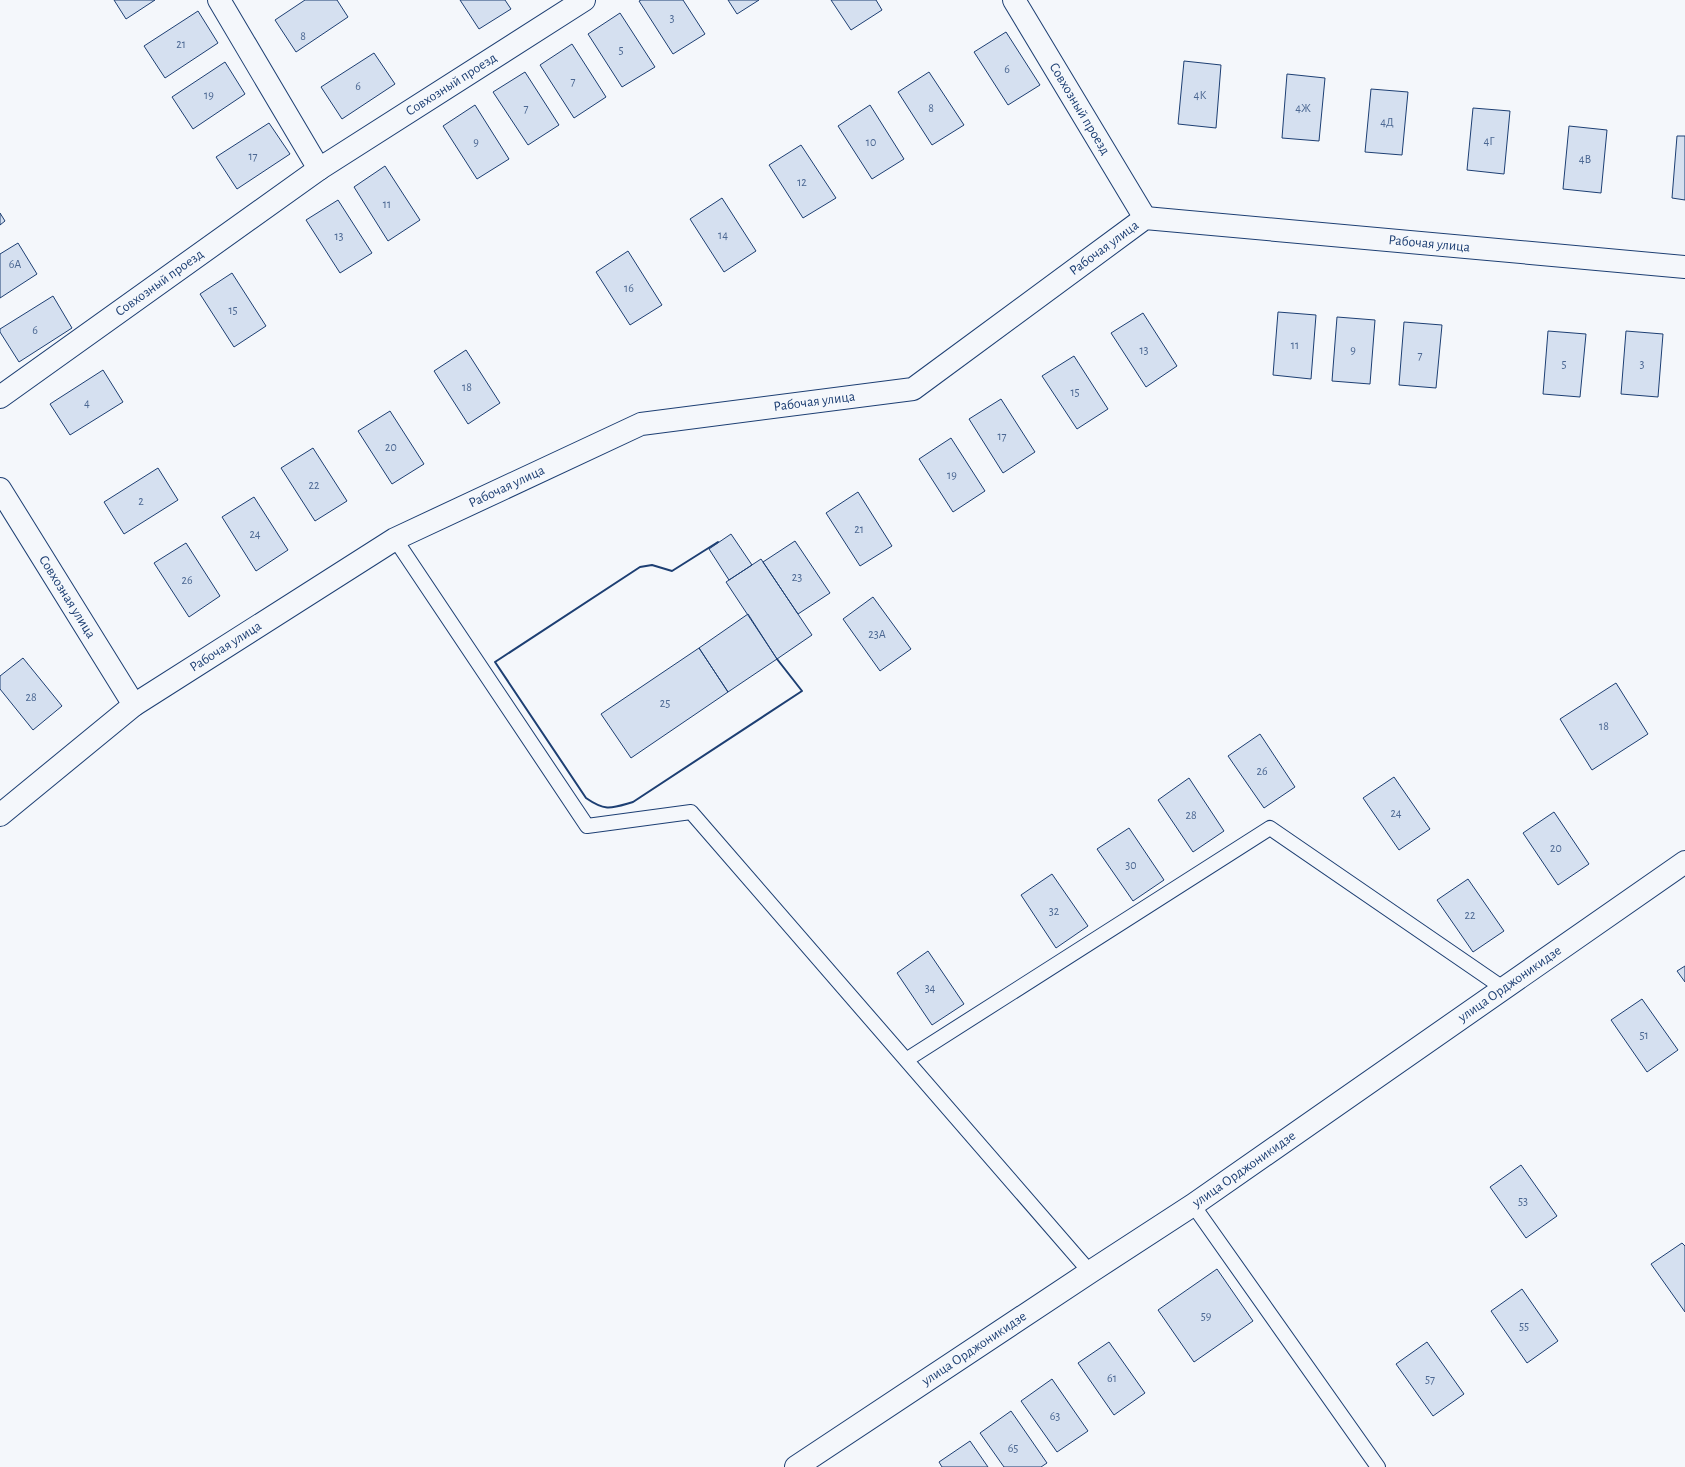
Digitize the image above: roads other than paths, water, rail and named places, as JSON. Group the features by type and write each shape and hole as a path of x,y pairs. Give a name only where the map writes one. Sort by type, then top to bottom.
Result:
{"street":[{"path":"218,0 319,169"},
{"name":"Совхозный проезд","path":"0,397 319,169 584,0"},
{"name":"Совхозный проезд","path":"1014,0 1145,218"},
{"name":"Рабочая улица","path":"0,815 134,705 395,539 640,424 913,389 1145,218 1685,267"},
{"name":"Совхозная улица","path":"0,489 134,705"},
{"name":"улица Орджоникидзе","path":"796,1467 1193,1205 1685,862"}],"lane":[{"path":"395,539 587,826 691,812 1090,1272"},
{"path":"906,1060 1270,828 1503,988"},
{"path":"1193,1205 1378,1467"}]}
